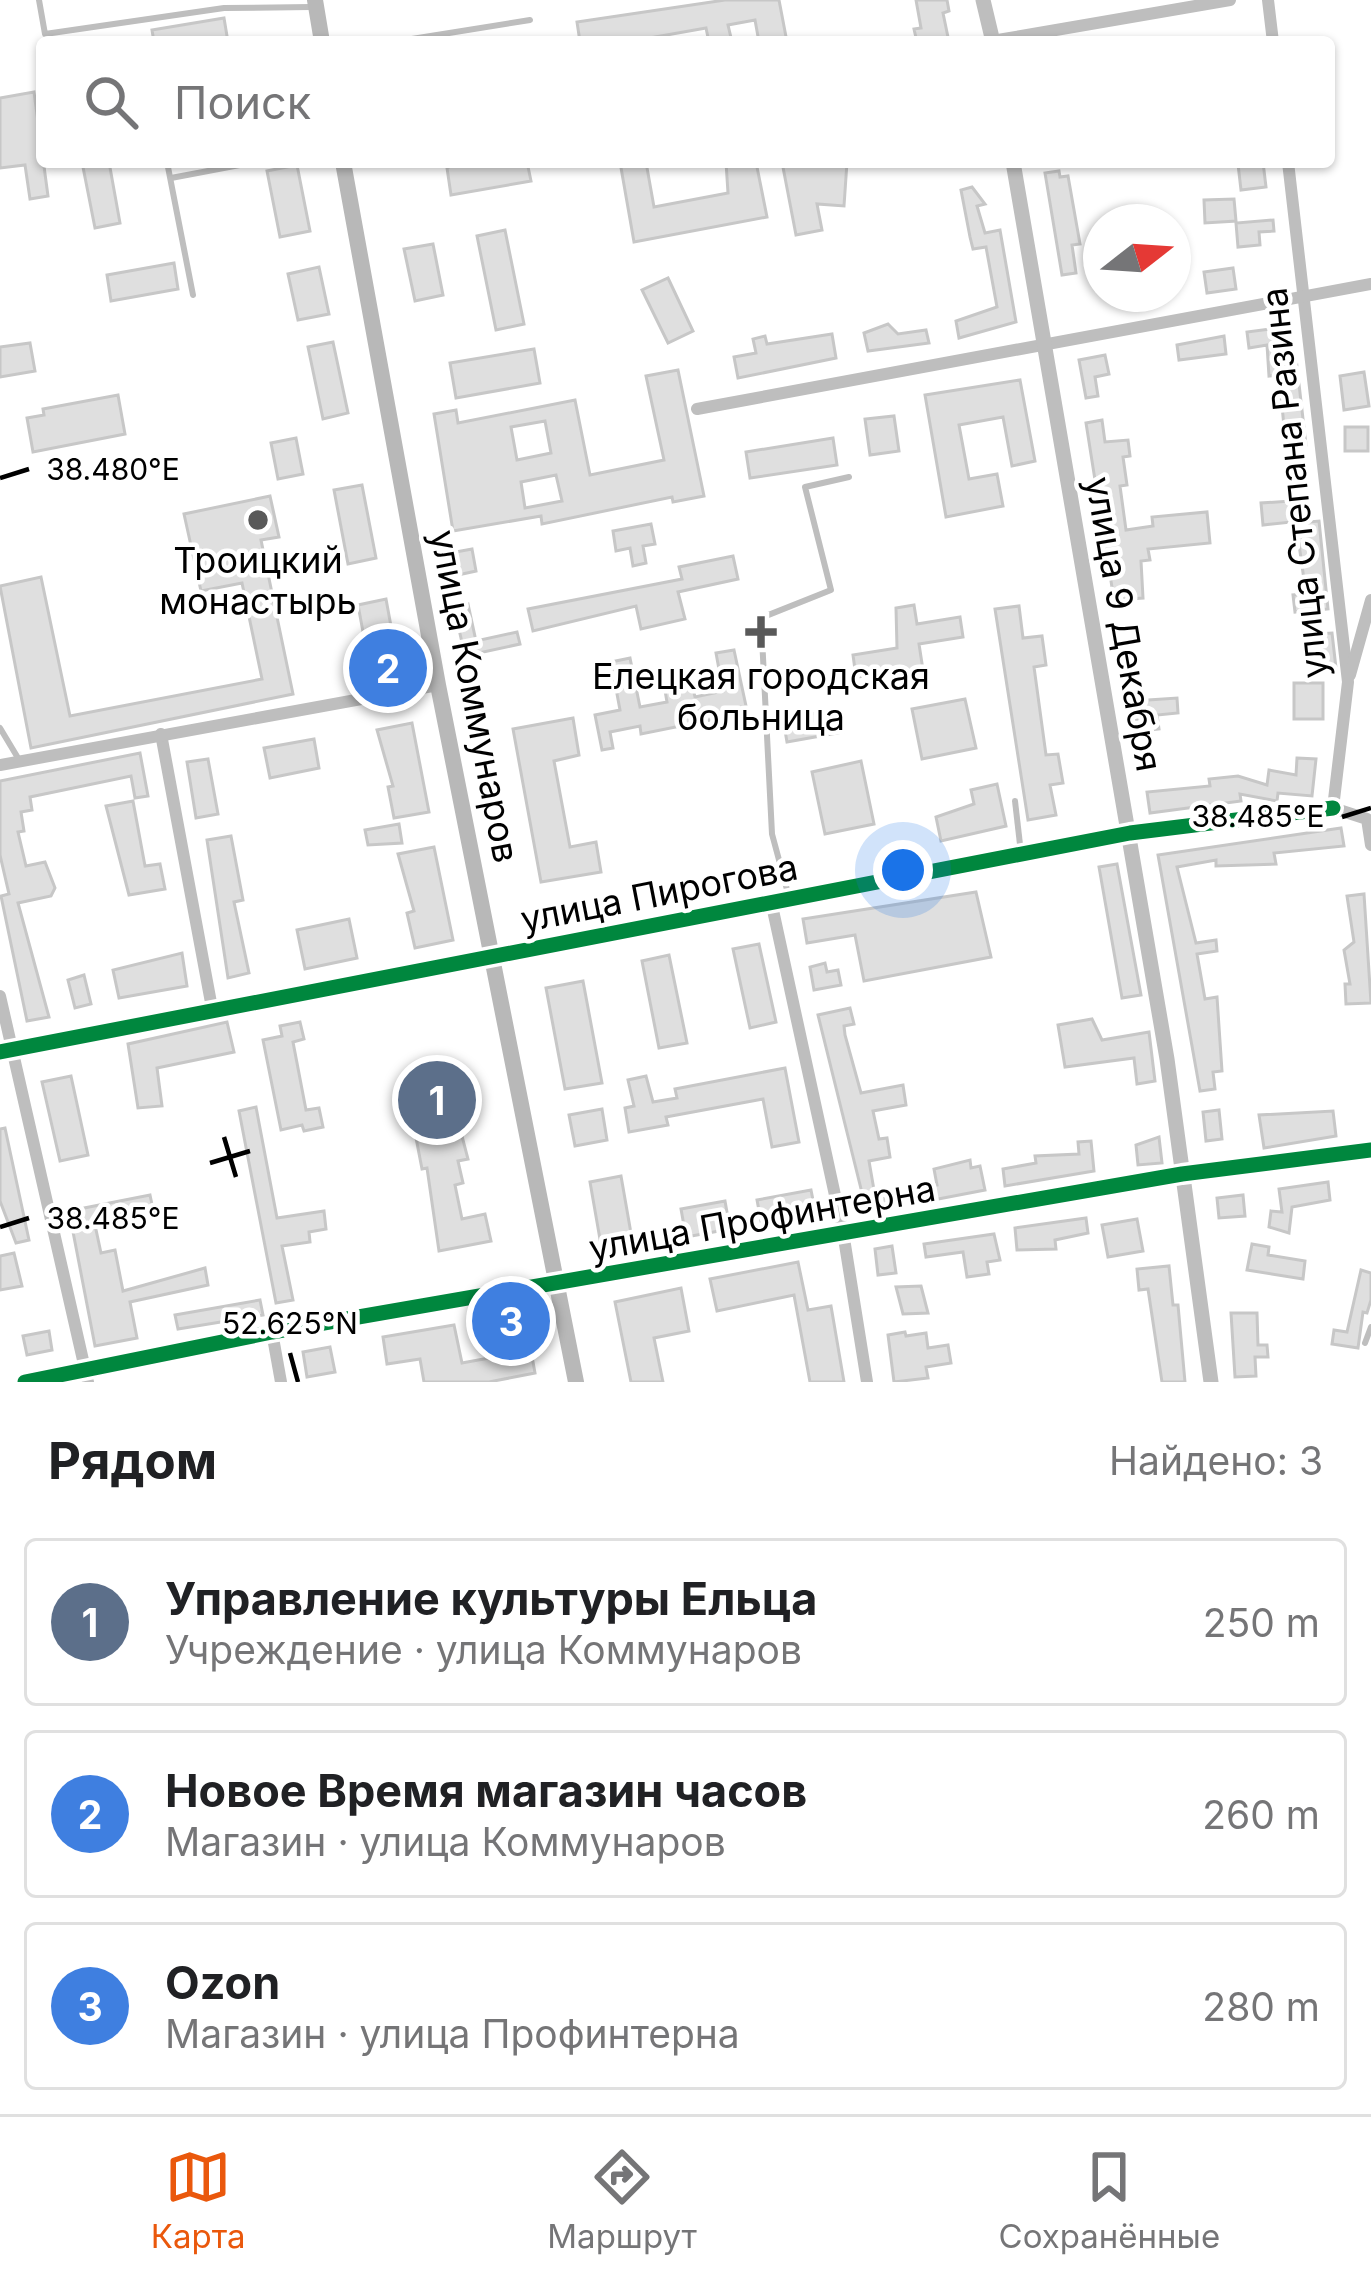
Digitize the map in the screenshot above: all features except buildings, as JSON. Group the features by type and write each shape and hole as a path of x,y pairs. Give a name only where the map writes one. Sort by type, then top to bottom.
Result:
{"main road":[{"path":"315,4 321,36"},
{"name":"улица Коммунаров","path":"345,168 438,685 576,1382"}],"street":[{"path":"983,0 992,36"},
{"path":"1022,36 1230,0"},
{"path":"1268,0 1272,36"},
{"name":"улица 9 Декабря","path":"1014,168 1130,833 1211,1382"},
{"name":"улица Степана Разина","path":"1289,168 1348,682 1333,808"},
{"path":"697,409 1371,284"},
{"path":"1348,682 1371,600"},
{"path":"0,765 438,685"},
{"path":"161,734 212,1008"},
{"path":"1333,808 1366,819 1371,845"},
{"name":"улица Пирогова","path":"6,1051 1130,833 1333,808"},
{"path":"771,901 843,1232 867,1382"},
{"path":"0,996 6,1051 88,1382"},
{"name":"улица Профинтерна","path":"25,1382 272,1332 556,1286 843,1232 1182,1174 1371,1150"},
{"path":"272,1332 281,1382"}],"lane":[{"path":"39,0 45,34 224,8 315,4"},
{"path":"431,36 530,20"},
{"path":"168,168 193,295"},
{"path":"169,178 223,168"},
{"path":"790,897 772,834 772,750 760,618 831,590 806,487 849,477"},
{"path":"0,728 20,761"},
{"path":"1015,801 1021,853"},
{"path":"1365,1342 1371,1327"}],"cycle path":[{"path":"0,1052 1130,833 1333,808"},
{"path":"25,1382 272,1332 1182,1174 1371,1150"}],"place":[{"name":"Троицкий монастырь","path":"258,520"},
{"name":"Елецкая городская больница","path":"761,632"},
{"name":"Новое Время магазин часов","path":"388,668"},
{"name":"Управление культуры Ельца","path":"437,1100"},
{"name":"Ozon","path":"511,1321"}]}
